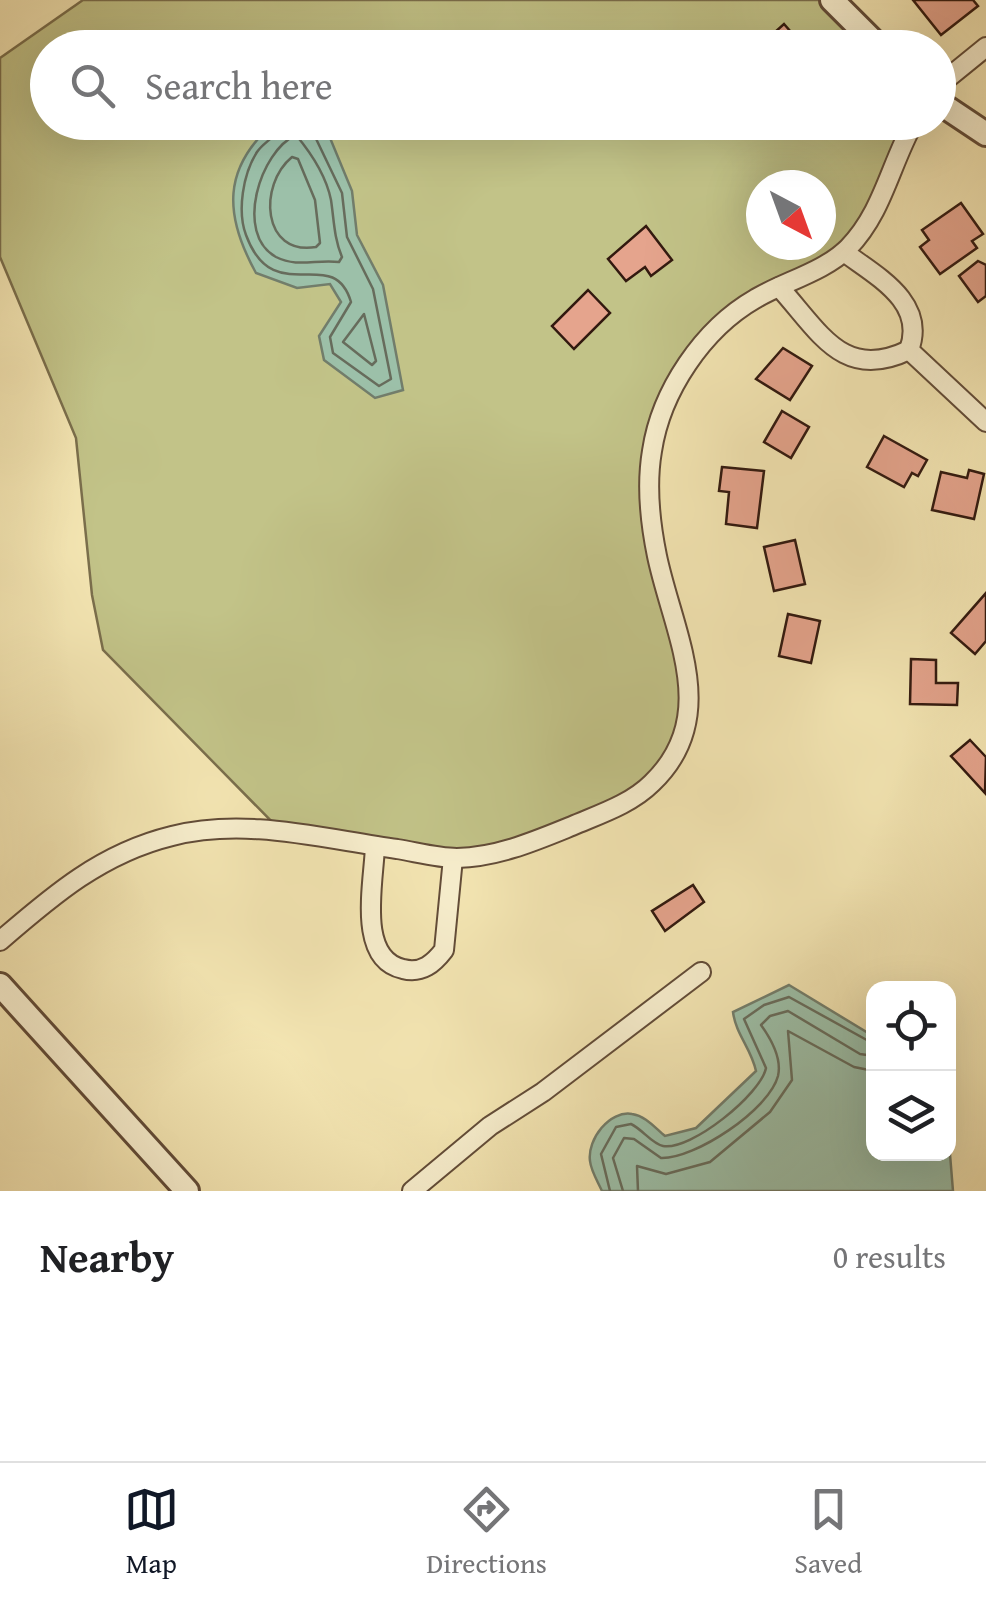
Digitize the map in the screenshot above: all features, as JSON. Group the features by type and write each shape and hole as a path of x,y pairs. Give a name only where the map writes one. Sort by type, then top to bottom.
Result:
{"street":[{"path":"832,0 862,30"},
{"path":"956,71 986,47"},
{"path":"956,114 986,134"},
{"path":"0,941 88,869 126,850 174,835 228,828 280,830 453,858 490,855 531,843 619,806 650,785 668,765 682,739 692,692 685,647 657,559 649,504 652,450 674,387 696,351 728,317 844,252 882,200 904,140"},
{"path":"780,287 847,358 868,364 909,350 915,335 907,304 844,252"},
{"path":"909,350 986,422"},
{"path":"375,846 372,930 376,947 386,962 410,971 436,962 444,950 453,858"},
{"path":"412,1191 490,1126 543,1092 701,972"},
{"path":"0,984 186,1191"}],"green space":[{"path":"83,0 832,0 862,30 40,30"},
{"path":"30,37 30,140 905,140 844,252 836,256 836,170 746,170 746,260 829,260 755,299 674,387 649,504 685,647 682,739 651,785 490,855 280,830 103,650 92,595 76,438 0,257 0,58"}],"water":[{"path":"257,140 331,140 352,191 357,235 383,285 403,390 375,398 324,360 319,336 341,302 330,284 297,288 256,273 245,252 234,212 233,193 245,157"},
{"path":"789,985 866,1032 866,1161 951,1161 953,1191 602,1191 593,1173 590,1152 596,1135 608,1121 632,1114 642,1117 665,1136 696,1128 756,1071 733,1012"}],"building":[{"path":"913,0 973,0 978,6 947,30 937,30"},
{"path":"961,203 983,234 972,241 977,248 940,274 920,247 929,240 922,230"},
{"path":"646,226 672,260 651,276 645,267 626,281 608,259"},
{"path":"978,261 986,265 986,296 978,302 959,276"},
{"path":"588,290 610,313 574,349 552,326"},
{"path":"783,348 812,366 790,400 756,379"},
{"path":"782,411 809,427 791,458 764,442"},
{"path":"884,436 927,460 918,476 912,473 904,487 867,467"},
{"path":"722,467 764,471 757,528 726,524 729,492 719,491"},
{"path":"969,470 984,474 974,519 932,510 941,472 967,478"},
{"path":"795,540 805,584 774,591 764,547"},
{"path":"986,593 986,641 975,654 951,633"},
{"path":"788,614 820,621 811,663 779,656"},
{"path":"911,659 936,660 936,683 958,683 957,705 910,704"},
{"path":"970,740 986,757 985,793 951,756"},
{"path":"693,885 704,902 665,931 652,911"}]}
